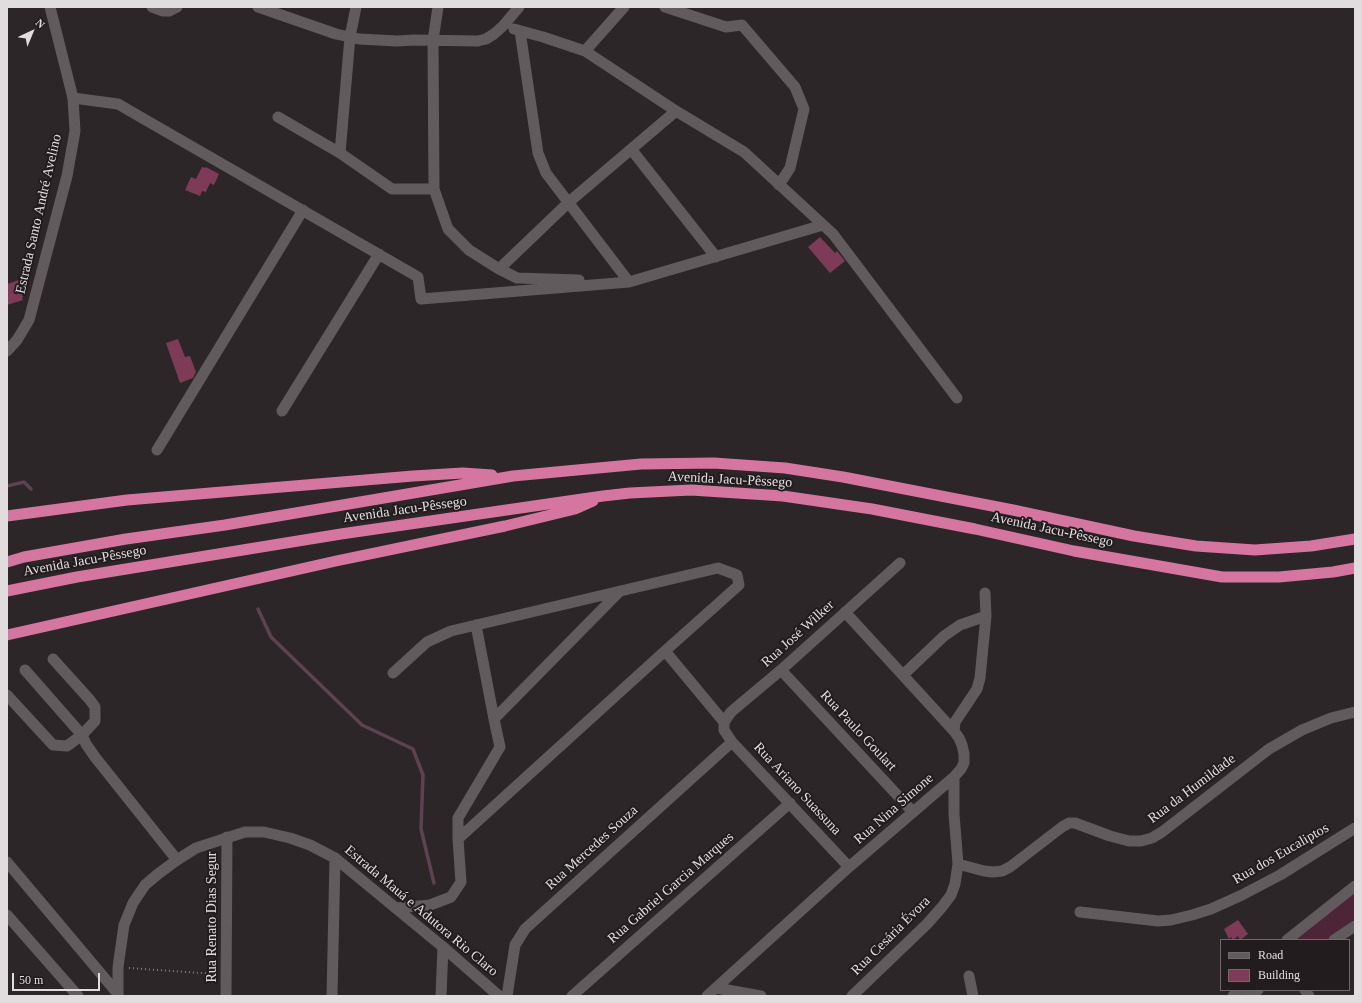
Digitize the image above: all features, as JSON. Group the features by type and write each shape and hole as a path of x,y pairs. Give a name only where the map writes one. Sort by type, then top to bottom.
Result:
{"highway":[{"name":"Avenida Jacu-Pêssego","path":"7,562 24,557 126,539 249,521 513,476 641,464 714,463 784,468 843,477 1013,510 1134,536 1196,546 1255,550 1311,546 1355,539"},
{"path":"7,516 127,500 405,477 463,473 513,476"},
{"name":"Avenida Jacu-Pêssego","path":"7,591 168,561 341,534 604,496 630,493 691,490 783,496 872,509 1082,553 1222,577 1279,577 1333,572 1355,568"},
{"path":"7,635 328,562 547,516 575,509 604,496"}],"street":[{"name":"Estrada Santo André Avelino","path":"7,351 17,340 29,320 67,176 75,131 73,98 50,7"},
{"path":"152,7 163,11 169,11 177,7"},
{"path":"258,7 336,34 350,37 397,41 478,41 486,39 503,26 519,7"},
{"path":"340,153 350,37 356,7"},
{"path":"438,7 433,40 434,189 448,229 469,250 517,278 629,282"},
{"path":"585,51 624,7"},
{"path":"665,7 726,27 742,25 795,87 804,109 790,168 779,184"},
{"path":"503,26 585,51 676,111 744,152 833,234 958,398"},
{"path":"520,31 538,153 546,173 629,282"},
{"path":"73,98 118,104 303,210 418,277 421,299 629,282 823,225"},
{"path":"500,269 569,202 676,111"},
{"path":"278,117 340,153 392,189 434,189"},
{"path":"631,150 716,257"},
{"path":"157,450 303,210"},
{"path":"282,411 379,254"},
{"name":"Rua José Wilker","path":"724,726 731,712 781,670 900,563"},
{"path":"393,673 427,642 451,631 718,568 737,575 739,585 458,839"},
{"path":"494,718 620,591"},
{"path":"954,731 955,722 970,702 977,689 980,678 986,616 985,593"},
{"name":"Rua Nina Simone","path":"707,996 850,867 954,777 964,763 962,745 954,731 845,612"},
{"path":"903,675 944,636 960,625 986,616"},
{"path":"396,908 430,905 451,897 460,882 458,818 500,747 476,625"},
{"name":"Rua Ariano Suassuna","path":"665,651 724,726 732,742 850,867"},
{"path":"7,695 53,745 67,746 82,735 95,721 95,707 53,659"},
{"path":"25,670 82,735 95,757 177,860"},
{"name":"Rua Paulo Goulart","path":"781,670 913,812"},
{"name":"Rua da Humildade","path":"958,864 984,871 993,872 1002,870 1010,867 1069,823 1075,823 1110,836 1129,841 1141,841 1152,838 1162,832 1269,749 1302,730 1331,718 1355,712"},
{"name":"Rua Mercedes Souza","path":"507,996 515,945 525,928 732,742"},
{"name":"Rua Cesária Évora","path":"852,996 927,924 951,895 955,884 958,864 954,814 954,777"},
{"name":"Rua Gabriel Garcia Marques","path":"572,996 790,803"},
{"name":"Rua dos Eucaliptos","path":"1080,912 1158,921 1192,915 1211,909 1242,895 1280,875 1355,828"},
{"name":"Estrada Mauá e Adutora Rio Claro","path":"118,995 118,968 124,925 133,903 145,886 158,874 196,848 245,832 264,832 290,838 310,845 335,858 443,947 499,996"},
{"name":"Rua Renato Dias Segur","path":"226,996 227,837"},
{"path":"332,996 335,858"},
{"path":"7,862 118,995"},
{"path":"1288,939 1355,886"},
{"path":"7,915 78,996"},
{"path":"1336,939 1355,926"},
{"path":"441,996 443,947"},
{"path":"969,976 973,996"},
{"path":"716,988 761,996"}],"path":[{"path":"118,968 227,975"}],"shaded area":[{"path":"1355,888 1355,920 1329,939 1295,939"}],"building":[{"path":"202,167 206,167 219,174 214,185 210,183 206,192 202,191 200,196 185,190 191,177 196,179"},
{"path":"820,237 835,253 837,251 845,261 830,273 808,247"},
{"path":"19,280 23,300 7,305 7,284"},
{"path":"178,339 185,357 190,356 196,372 193,378 180,383 166,343"},
{"path":"1238,920 1248,934 1241,939 1240,939 1238,936 1234,939 1231,937 1229,939 1224,929"}],"waterway":[{"path":"7,486 24,482 31,489"},
{"path":"258,609 271,637 362,725 413,749 423,775 421,829 434,883"}]}
